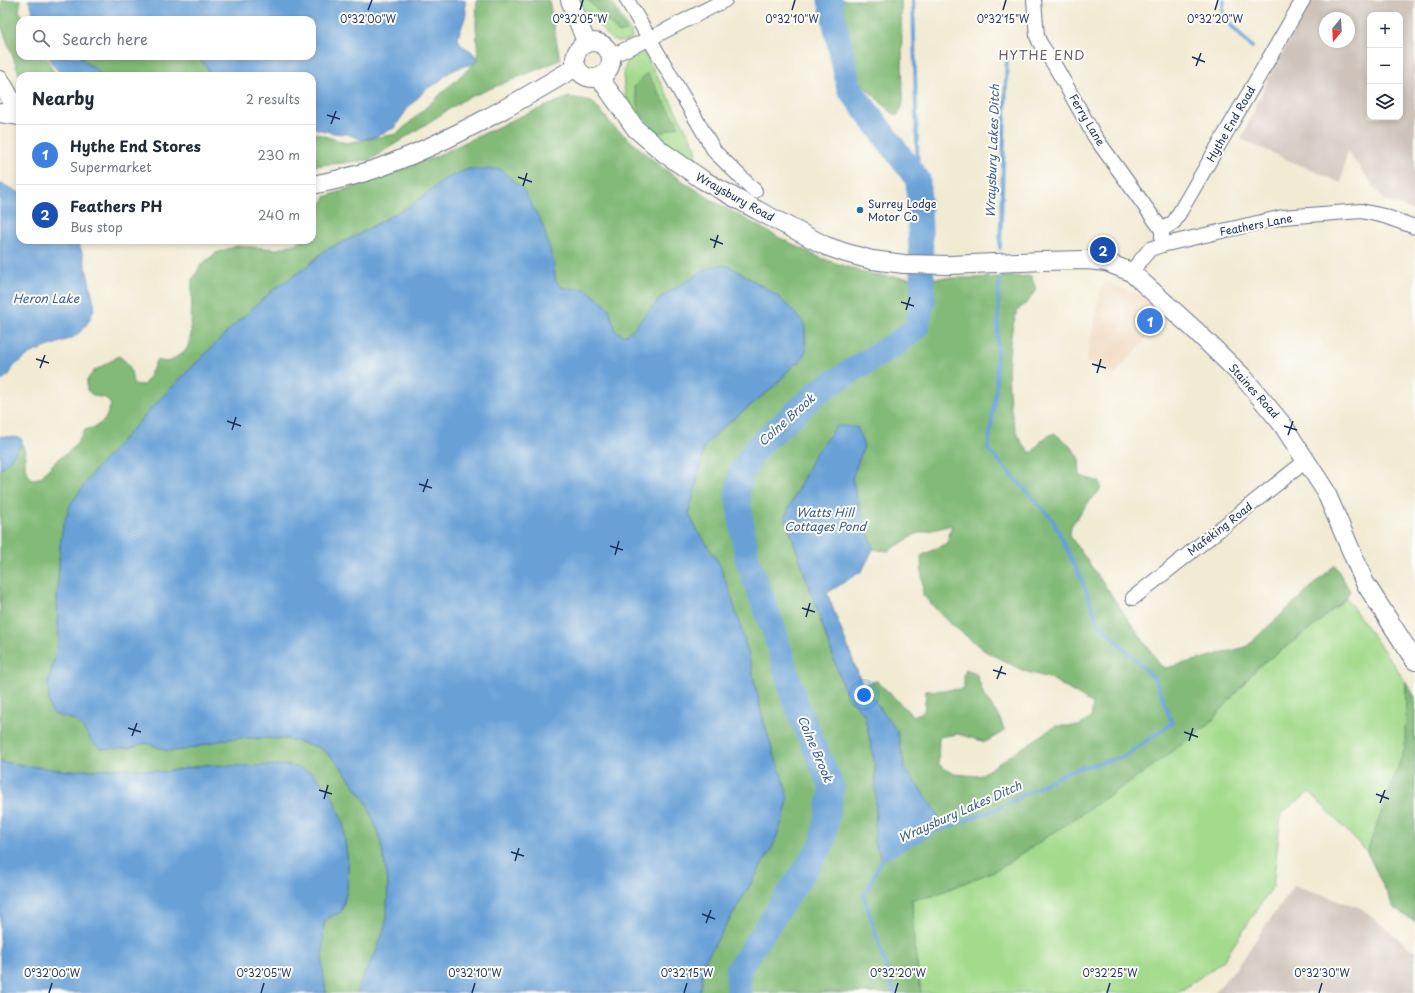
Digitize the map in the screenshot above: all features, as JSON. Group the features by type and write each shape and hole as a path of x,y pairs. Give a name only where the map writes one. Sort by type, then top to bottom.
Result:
{"main road":[{"path":"570,0 586,42"},
{"path":"586,42 600,42 609,50 611,56 609,69 605,74 599,77 592,78 585,76 580,73 576,67 574,61 575,55 581,46 586,42"},
{"path":"316,184 337,180 388,165 418,152 521,99 576,67"},
{"name":"Wraysbury Road","path":"599,77 636,128 664,153 703,180 826,246 872,260 904,264 950,265 1043,260 1088,260 1106,262 1131,272"},
{"path":"0,80 16,108"},
{"path":"0,113 16,115"},
{"name":"Staines Road","path":"1131,272 1244,378 1282,424 1307,460 1325,490 1365,583 1415,661"}],"street":[{"name":"Wraysbury Road","path":"626,0 715,152 756,191"},
{"path":"611,56 649,39 725,0"},
{"name":"Ferry Lane","path":"1034,0 1037,36 1040,43 1055,66 1095,136 1162,230"},
{"name":"Hythe End Road","path":"1162,230 1174,222 1303,0"},
{"name":"Feathers Lane","path":"1131,272 1150,250 1162,245 1282,217 1361,211 1384,216 1415,227"},
{"path":"1162,230 1162,245"},
{"name":"Mafeking Road","path":"1133,598 1307,460"}],"shaded area":[{"path":"1312,0 1415,0 1415,211 1384,200 1347,151 1341,183 1241,139 1272,71"},
{"path":"1107,283 1142,295 1163,320 1114,375 1086,362 1101,288"},
{"path":"1294,885 1361,908 1415,952 1415,993 1214,993 1237,967"}],"green space":[{"path":"2,0 21,0 19,11 22,16 16,16 16,60 47,60 54,72 19,72 0,22"},
{"path":"477,0 549,0 560,60 465,99 370,160 316,166 316,133 346,143 397,134 478,60 476,25"},
{"path":"577,0 611,0 631,33 632,38 623,42 612,40"},
{"path":"588,0 608,0 627,31 619,33"},
{"path":"833,0 901,0 903,101 898,115 895,115 890,111 869,91 850,69 840,44"},
{"path":"641,47 696,148 697,168 647,131 625,95 623,74 629,56"},
{"path":"84,60 201,60 207,67 209,72 98,72 94,67 87,64"},
{"path":"647,73 679,126 660,133 640,113 634,87"},
{"path":"569,97 592,101 613,126 664,169 715,202 776,236 821,258 871,275 909,278 1031,276 1036,289 1028,302 1017,312 1010,344 1009,387 1011,409 1015,428 1022,443 1032,453 1043,439 1054,433 1071,446 1079,459 1080,476 1100,482 1101,489 1088,503 1071,526 1070,536 1161,666 1166,668 1246,647 1335,565 1350,591 1346,598 1318,623 1258,667 1208,725 1143,773 999,869 932,896 912,899 914,944 921,993 699,993 705,961 773,846 772,749 762,715 748,652 719,563 696,528 689,515 689,512 704,447 723,427 774,387 794,364 800,361 806,350 804,324 775,294 731,267 723,265 662,296 631,331 624,336 615,330 609,308 586,289 562,288 555,279 554,265 445,179 412,205 354,237 325,250 308,266 274,289 234,325 160,399 63,527 60,546 57,601 59,639 48,684 52,712 54,714 74,720 81,726 94,744 128,748 146,743 168,751 184,750 226,739 251,738 287,739 318,747 341,767 367,803 380,839 388,880 387,915 385,926 377,950 359,986 358,993 326,993 322,965 324,922 328,918 342,911 347,889 348,864 343,824 335,802 328,789 240,766 205,765 164,772 128,768 67,771 0,762 0,470 22,444 25,452 25,468 31,479 40,478 54,463 73,448 85,430 95,427 105,420 111,405 106,398 94,396 87,390 87,380 94,371 119,356 130,368 133,384 144,385 156,360 166,362 171,361 187,349 191,335 192,280 201,265 216,253 237,246 277,249 294,244 316,244 316,216 325,197 432,158 519,117","holes":["864,446 852,478 873,549 888,551 916,534 952,525 947,543 921,556 923,595 945,619 985,651 1024,671 1052,679 1093,704 1091,718 1079,726 1056,726 979,776 953,774 938,764 939,737 958,734 985,742 1005,731 998,715 984,696 977,675 966,669 964,675 964,689 926,691 924,712 913,716 877,681 862,684 897,731 905,769 933,807 934,832 882,859 874,842 876,812 875,766 865,716 844,689 785,516"]},
{"path":"1346,598 1406,682 1405,748 1367,852 1310,792 1281,813 1273,886 1223,961 1178,993 921,993 914,944 912,899 933,896 1208,725 1258,667 1318,623"},
{"path":"1406,682 1415,697 1415,922 1394,908 1367,852 1405,748"}],"water":[{"path":"28,0 465,0 466,15 458,39 461,45 471,51 478,59 475,63 450,72 436,84 427,88 408,108 394,128 372,138 361,139 347,134 316,129 316,72 209,72 207,67 201,60 316,60 316,16 33,16 32,7"},
{"path":"50,60 84,60 98,72 59,72"},
{"path":"468,169 500,169 523,189 543,226 554,264 555,279 562,288 586,289 609,308 615,330 624,336 631,331 662,296 710,267 723,265 731,267 775,294 804,324 806,350 800,362 794,364 774,387 723,427 704,447 689,512 689,515 696,528 719,563 730,592 748,652 762,715 772,749 785,784 788,800 784,817 773,846 705,961 699,993 358,993 358,986 377,950 385,926 387,915 388,880 380,839 367,803 341,767 329,755 318,747 287,739 251,738 226,739 184,750 168,751 146,743 128,748 102,749 94,744 81,726 74,720 54,714 49,704 48,684 59,639 57,601 60,546 63,527 70,505 94,471 160,399 234,325 274,289 308,266 325,250 354,237 412,205 445,179"},
{"name":"Heron Lake","path":"0,183 16,191 16,244 79,244 83,255 94,308 89,321 74,337 31,353 14,366 9,375 0,381"},
{"name":"Watts Hill Cottages Pond","path":"837,426 857,427 864,446 852,478 873,549 862,571 827,593 862,684 897,731 905,769 938,816 934,832 882,859 874,842 876,812 875,766 865,716 844,689 785,516 814,455"},
{"path":"0,436 21,438 22,444 0,470"},
{"path":"0,762 67,771 128,768 164,772 205,765 282,765 297,767 313,773 328,789 335,802 343,823 348,864 347,889 341,912 328,918 324,922 322,965 326,993 0,993"}],"waterway":[{"name":"Colne Brook","path":"739,993 738,970 822,844 832,788 796,704 774,631 747,559 737,493 741,474 756,448 819,391 897,343 916,328 923,300 918,180 849,88 830,0"},
{"path":"913,0 918,180"},
{"path":"1224,0 1222,16 1252,47"},
{"name":"Wraysbury Lakes Ditch","path":"1000,248 1007,54"},
{"name":"Wraysbury Lakes Ditch","path":"894,993 864,896 882,859 934,832 999,808 1069,771 1125,756 1172,723 1156,680 1098,623 1081,578 1052,519 988,449 996,389 999,280"}],"place":[{"name":"Surrey Lodge Motor Co","path":"860,210"},
{"name":"Feathers PH","path":"1103,250"},
{"name":"Hythe End Stores","path":"1150,321"}],"district":[{"name":"HYTHE END","path":"1042,55"}]}
